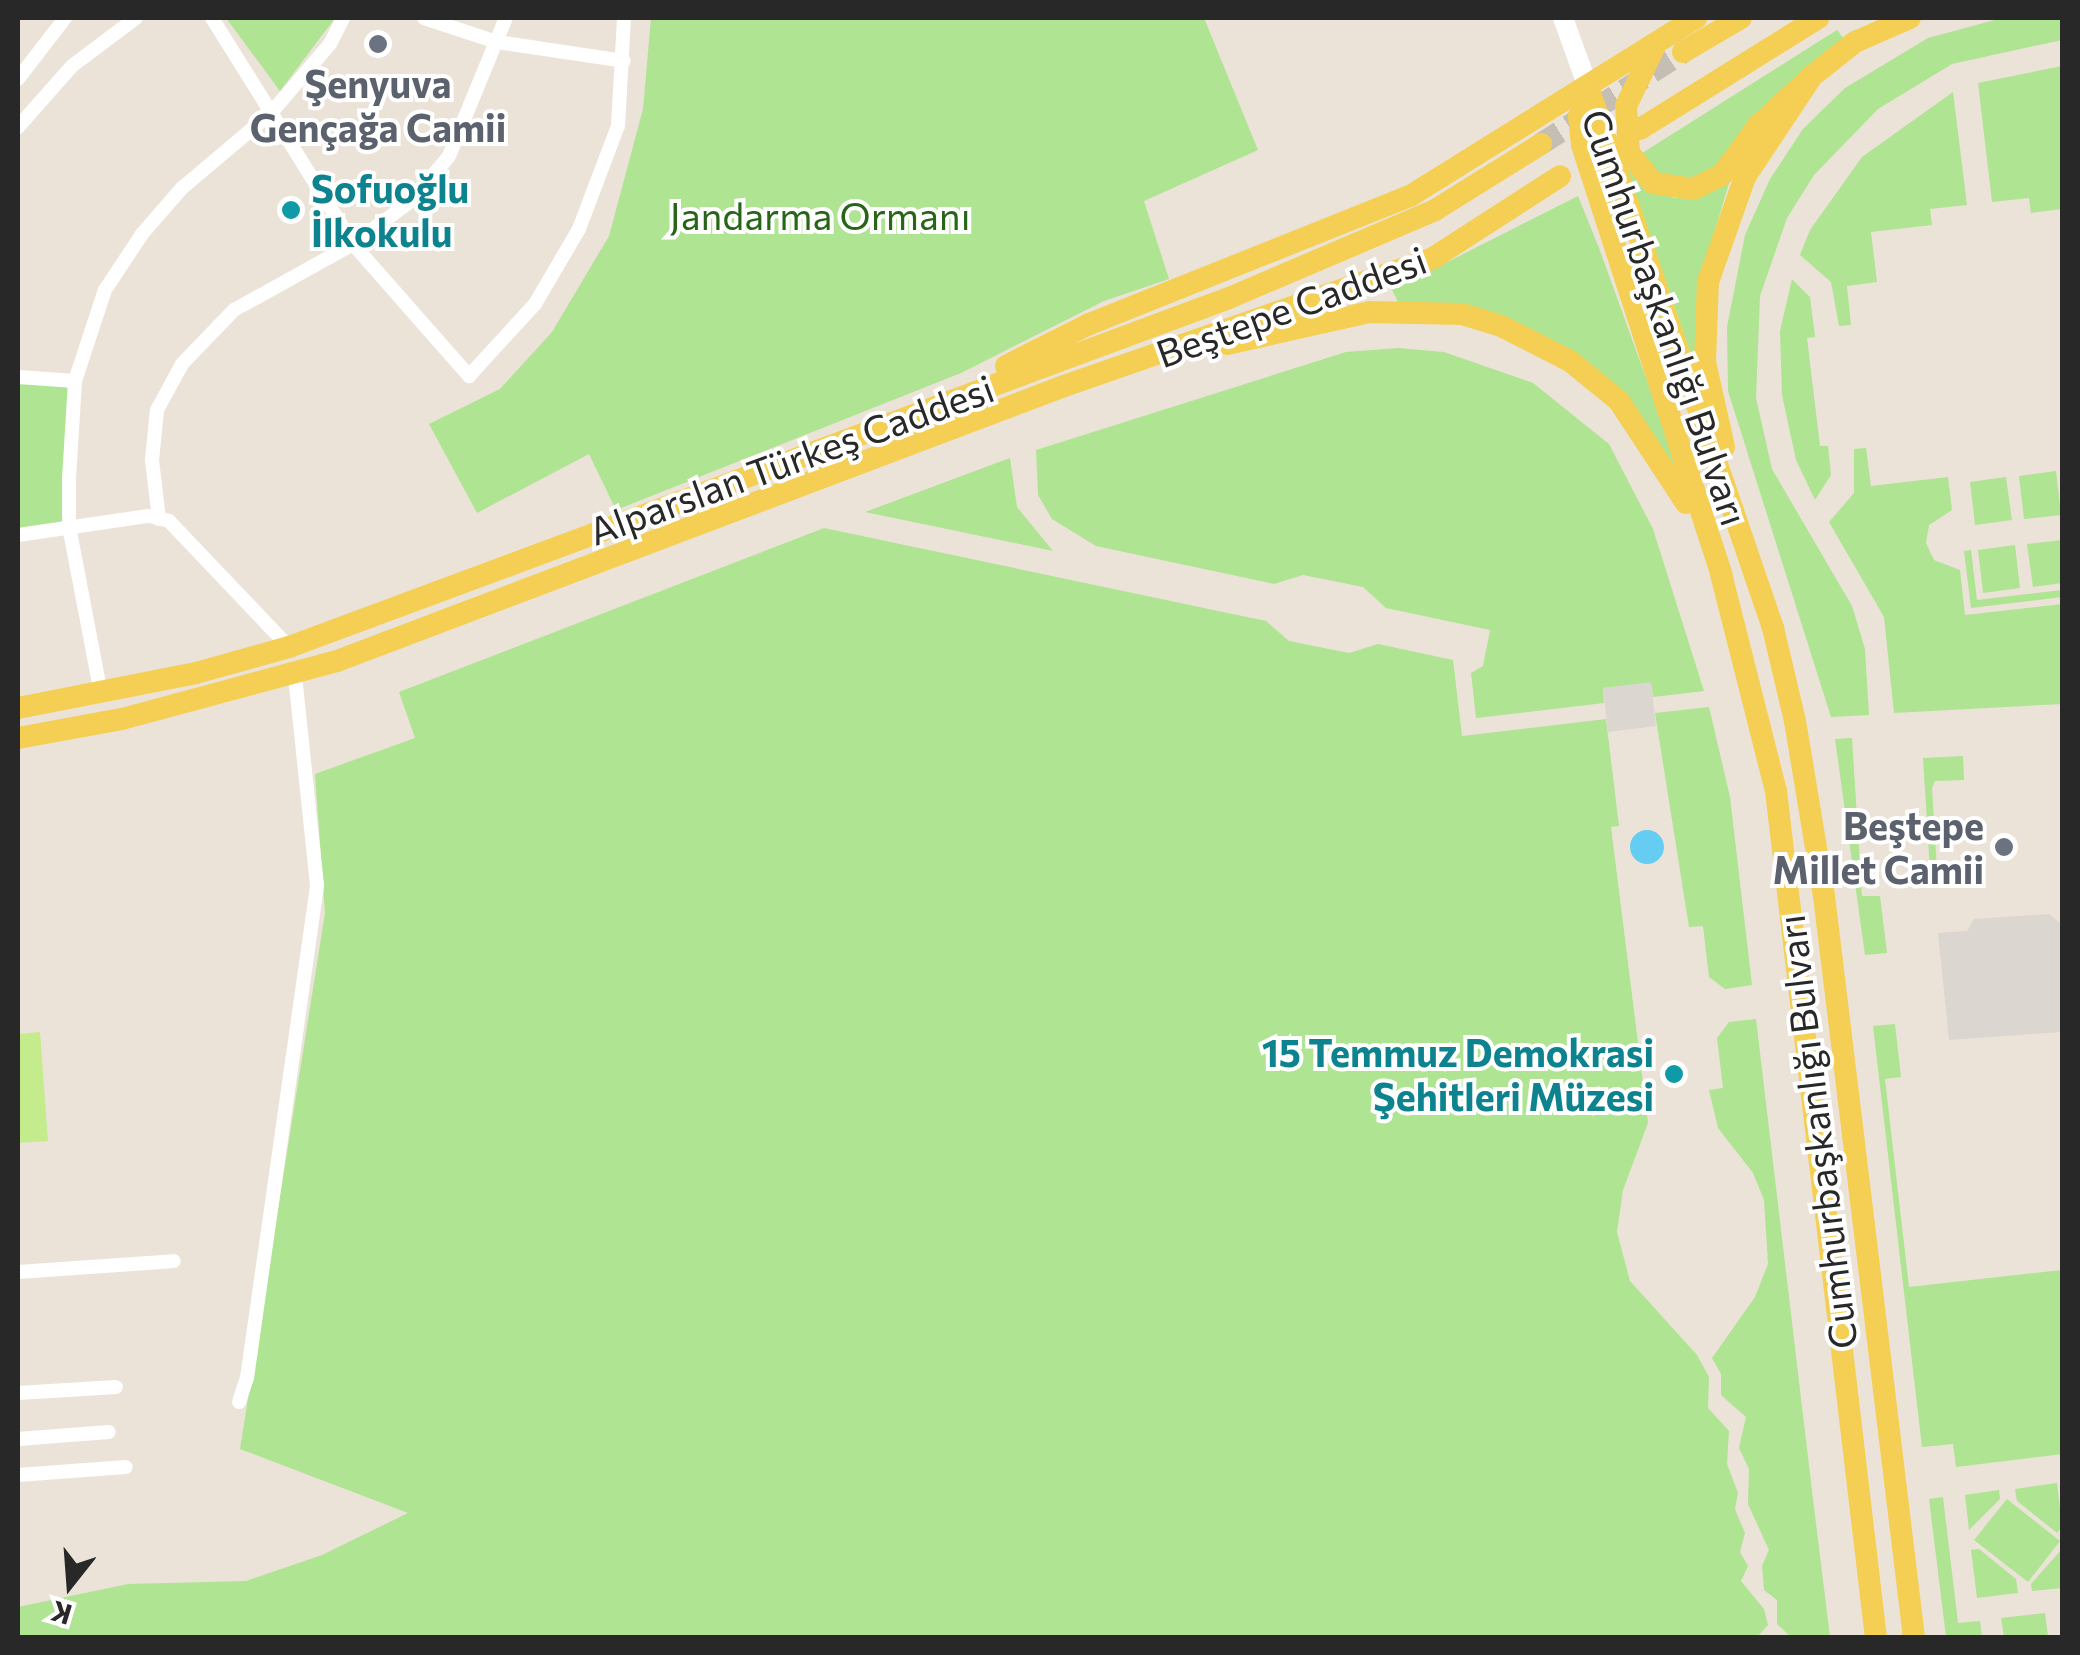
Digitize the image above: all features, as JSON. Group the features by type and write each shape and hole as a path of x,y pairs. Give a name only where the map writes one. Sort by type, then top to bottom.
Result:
{"main road":[{"path":"1563,18 1588,87"},
{"path":"928,408 1087,325 1410,196 1696,18"},
{"path":"1683,52 1741,18"},
{"path":"1640,129 1818,18"},
{"path":"1658,41 1635,79 1624,129 1633,164 1665,187 1694,189 1715,181 1758,126 1812,76 1855,42 1910,18"},
{"path":"1774,628 1764,570 1716,421 1704,309 1714,256 1745,177 1812,76"},
{"name":"Cumhurbaşkanlığı Bulvarı","path":"1588,87 1578,116 1582,145 1720,574 1776,791 1876,1638"},
{"name":"Cumhurbaşkanlığı Bulvarı","path":"1588,87 1774,628 1824,896 1914,1638"},
{"name":"Alparslan Türkeş Caddesi","path":"18,708 101,694 289,647 1229,298 1435,210 1541,144"},
{"name":"Beştepe Caddesi","path":"1064,386 1433,258 1560,176"},
{"path":"1064,386 1336,316 1462,314 1537,342 1619,400 1662,458 1720,574"},
{"name":"Alparslan Türkeş Caddesi","path":"18,738 122,719 296,674 1064,386"}],"street":[{"path":"18,77 65,18"},
{"path":"18,127 72,66 136,18"},
{"path":"212,18 353,244 469,376 535,304 579,229 618,126 624,18"},
{"path":"101,694 69,526 76,381 105,290 142,234 182,188 270,113 330,44 343,18"},
{"path":"424,18 497,42 624,62"},
{"path":"158,519 152,460 157,410 182,364 234,310 353,244 412,200 449,156 506,18"},
{"path":"18,377 76,381"},
{"path":"18,534 69,526 158,519 170,522 289,647"},
{"path":"239,1402 316,885 296,674"},
{"path":"18,1272 174,1261"},
{"path":"18,1394 116,1387"},
{"path":"18,1439 108,1432"},
{"path":"18,1475 126,1468"}],"green space":[{"path":"226,18 335,18 280,91"},
{"name":"Jandarma Ormanı","path":"651,18 1204,18 1258,150 1144,201 1169,279 1104,301 961,373 616,510 589,454 477,513 429,424 500,389 552,332 609,236 643,109"},
{"path":"2002,18 2062,18 2062,40 1952,64 1878,109 1814,175 1787,218 1760,296 1756,398 1772,469 1852,606 1865,649 1869,715 1831,717 1728,391 1727,327 1745,235 1770,179 1803,129 1845,88 1928,38"},
{"path":"1837,30 1844,39 1711,177 1662,178 1636,157"},
{"path":"2062,66 2062,209 2031,213 2029,198 1992,202 1978,83"},
{"path":"1953,92 1967,205 1930,209 1932,225 1871,232 1877,282 1847,286 1851,325 1839,326 1831,282 1800,255 1810,230 1862,157"},
{"path":"1626,167 1649,190 1675,198 1700,196 1730,180 1697,290 1696,369"},
{"path":"1578,196 1683,480 1625,393 1573,352 1518,323 1398,302 1392,290"},
{"path":"1792,279 1810,297 1815,337 1807,338 1820,446 1828,446 1831,475 1815,500 1796,460 1782,395 1780,331"},
{"path":"1398,348 1444,352 1533,383 1609,444 1653,529 1704,691 1653,697 1651,683 1603,688 1604,703 1476,718 1471,673 1483,666 1490,630 1386,608 1363,587 1303,575 1274,584 1096,546 1052,519 1038,495 1036,450 1346,352"},
{"path":"18,376 75,381 69,526 18,535"},
{"path":"1866,448 1871,486 1948,477 1952,510 1929,525 1926,543 1934,560 1960,570 1965,615 2062,604 2062,704 1894,713 1884,617 1829,522 1854,493 1854,449"},
{"path":"1010,458 1017,507 1053,551 865,512"},
{"path":"2056,471 2061,515 2024,519 2019,476"},
{"path":"2006,477 2012,520 1975,525 1970,482"},
{"path":"824,528 1266,621 1289,641 1349,653 1378,644 1453,660 1462,736 1606,719 1619,826 1611,827 1648,1123 1623,1190 1617,1232 1630,1281 1697,1355 1709,1377 1708,1408 1729,1431 1727,1464 1738,1493 1735,1509 1745,1533 1740,1552 1748,1566 1741,1581 1764,1609 1768,1625 1757,1637 18,1638 18,1607 128,1584 246,1581 322,1555 408,1513 240,1449 325,913 315,774 415,738 399,692"},
{"path":"2062,540 2062,583 2033,587 2027,544"},
{"path":"2015,545 2020,588 1983,593 1978,550"},
{"path":"1971,550 1977,600 2062,590 2062,597 1971,608 1964,551"},
{"path":"1709,707 1730,797 1752,985 1725,989 1709,977 1703,926 1689,927 1655,713"},
{"path":"1852,738 1862,896 1880,896 1887,953 1865,955 1835,739"},
{"path":"1963,756 1964,780 1935,781 1932,788 1938,886 1931,886 1923,758"},
{"path":"1756,1019 1830,1637 1791,1637 1777,1624 1777,1600 1764,1590 1762,1566 1769,1550 1748,1504 1749,1469 1739,1448 1746,1417 1721,1395 1721,1374 1712,1358 1755,1297 1768,1264 1764,1200 1753,1173 1718,1128 1709,1090 1723,1088 1717,1038 1729,1022"},
{"path":"1895,1024 1901,1077 1885,1079 1909,1287 2062,1270 2062,1454 1956,1467 1953,1444 1922,1447 1873,1026"},
{"path":"40,1032 48,1141 18,1143 18,1034"},
{"path":"2057,1483 2062,1527 2057,1533 2017,1501 2015,1489"},
{"path":"1999,1490 2000,1499 1969,1530 1965,1495"},
{"path":"1943,1497 1958,1623 1980,1621 1982,1637 1946,1637 1929,1499"},
{"path":"2007,1499 2060,1541 2028,1582 1974,1540"},
{"path":"1979,1549 2016,1579 2018,1593 1977,1598 1971,1550"},
{"path":"2062,1549 2062,1588 2032,1591 2031,1584"},
{"path":"2045,1613 2048,1636 2004,1637 2001,1618"}],"shaded area":[{"path":"1651,682 1656,726 1608,732 1603,688"},
{"path":"2049,914 2062,925 2061,1032 1949,1040 1938,933 1967,931 1974,919"}],"water":[{"path":"1647,830 1659,835 1664,847 1659,859 1647,864 1635,859 1630,847 1635,835"}],"tunnel":[{"path":"1541,144 1683,52"}],"place":[{"name":"Şenyuva Gençağa Camii","path":"378,44"},
{"name":"Sofuoğlu İlkokulu","path":"291,210"},
{"name":"Beştepe Millet Camii","path":"2004,847"},
{"name":"15 Temmuz Demokrasi Şehitleri Müzesi","path":"1674,1074"}]}
